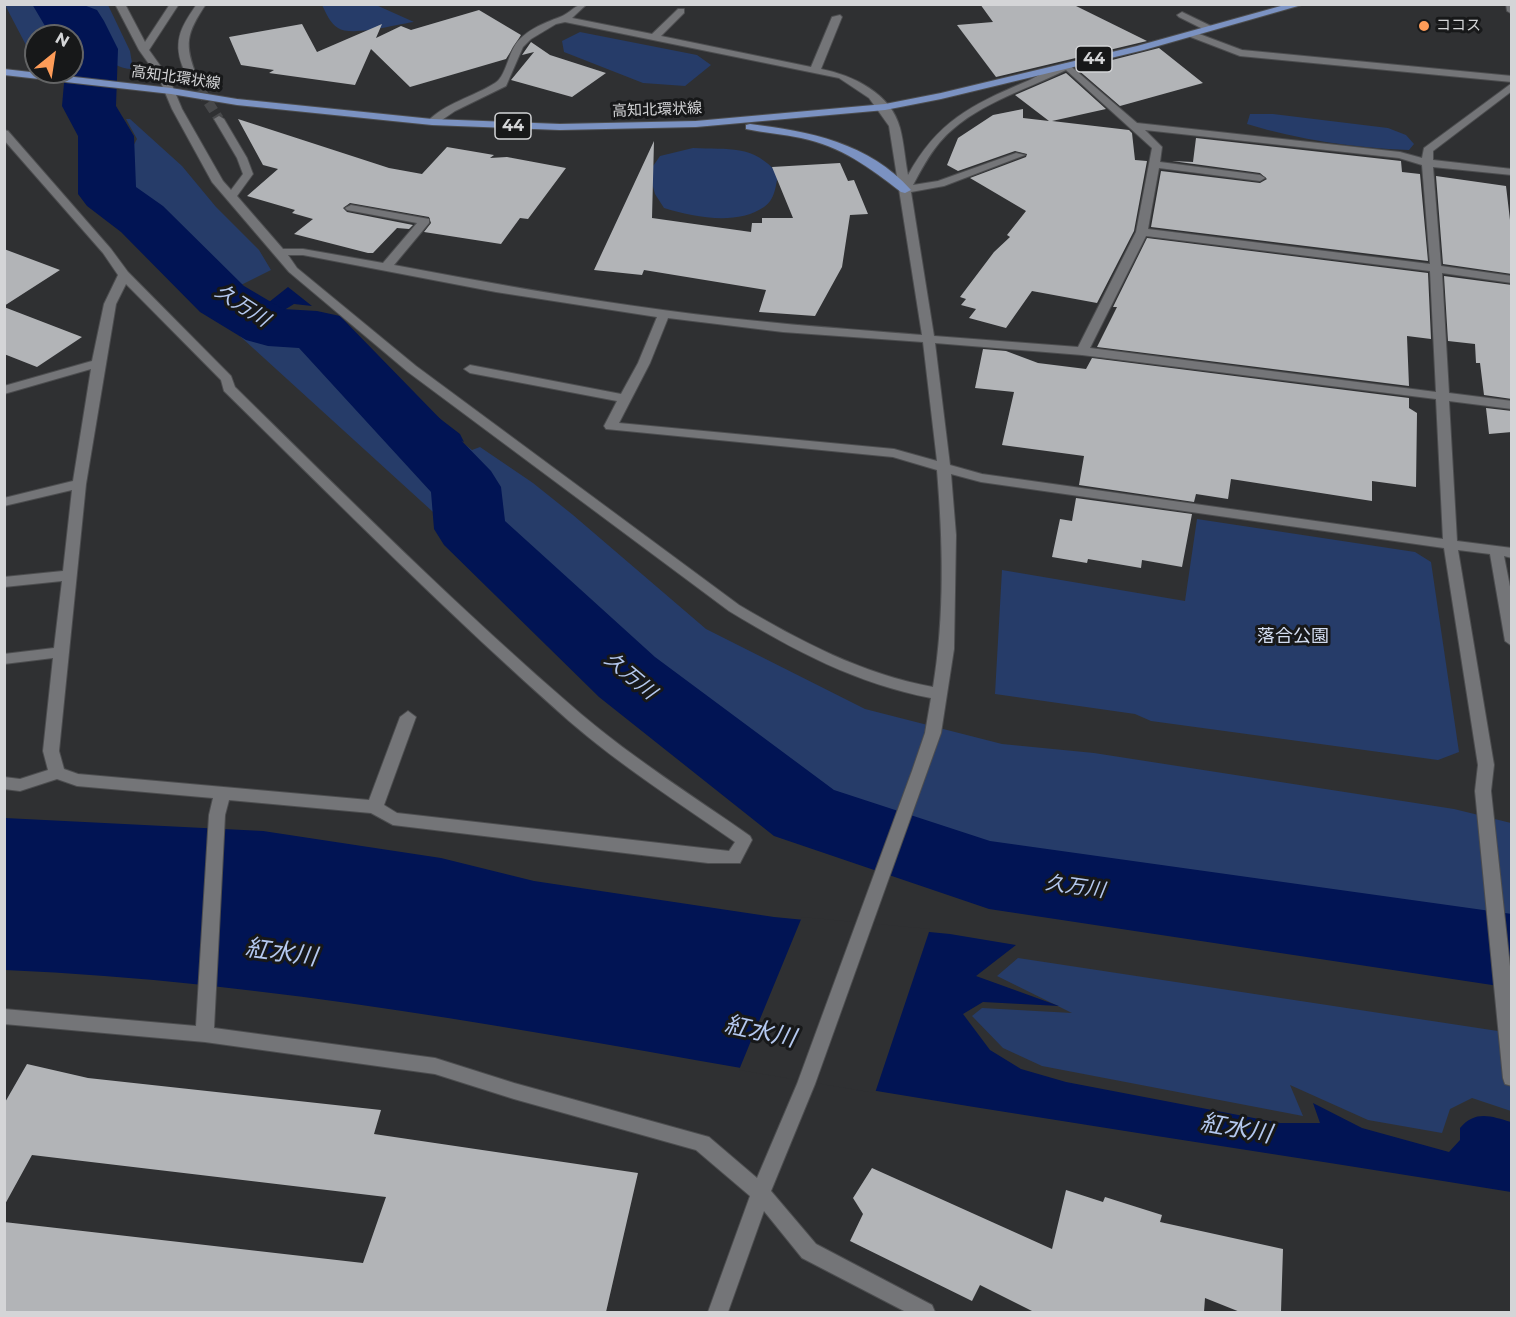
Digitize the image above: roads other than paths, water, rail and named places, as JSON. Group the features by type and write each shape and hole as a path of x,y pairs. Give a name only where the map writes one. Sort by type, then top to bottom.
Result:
{"main road":[{"name":"高知北環状線","path":"4,72 171,91 237,102 432,122 560,127 696,124 885,107 964,92 1301,4"},
{"path":"696,124 788,132 829,142 853,152 905,190"}],"street":[{"path":"120,4 144,50 164,78 177,109 216,179 293,270 412,369 734,608 771,630 832,660 886,682 939,698"},
{"path":"144,50 175,4"},
{"path":"192,77 181,50 185,27 202,4"},
{"path":"432,122 451,109 502,84 519,46 543,28 565,19 583,4"},
{"path":"1511,4 1512,11"},
{"path":"653,38 681,11"},
{"path":"1182,15 1210,29"},
{"path":"815,70 837,17"},
{"path":"565,19 842,76 872,93 885,107 894,126 905,190 928,338 944,467 949,536 949,604 947,649 933,733 806,1084 761,1193 718,1312"},
{"path":"1191,34 1240,52 1512,79"},
{"path":"905,190 927,150 960,116 988,100 1067,66 1134,126 1157,147 1142,232 1082,351"},
{"path":"1512,86 1428,150 1427,163 1436,270 1450,544 1486,765 1483,791 1512,1078"},
{"path":"219,118 243,158 248,174 238,190 230,196"},
{"path":"1134,126 1400,154 1427,163 1512,172"},
{"path":"4,133 63,204 107,251 123,275 227,379 229,388 406,562 530,677 628,759 744,840 734,858 708,857 393,819 375,807 77,780 57,773 20,784 4,783"},
{"path":"905,190 940,184 1020,155"},
{"path":"1154,165 1260,178"},
{"path":"351,208 425,221 386,267"},
{"path":"1142,232 1512,280"},
{"path":"280,252 303,252 496,288 664,314 783,328 1082,351 1512,405"},
{"path":"57,773 51,750 79,484 98,363 110,304 123,275"},
{"path":"664,314 644,363 611,426 894,453 981,478 1512,553"},
{"path":"4,390 98,363"},
{"path":"470,369 625,399"},
{"path":"4,376 23,385"},
{"path":"4,502 79,484"},
{"path":"1496,551 1512,641"},
{"path":"4,582 70,574"},
{"path":"4,659 60,652"},
{"path":"375,807 408,717"},
{"path":"205,1034 217,816 222,794"},
{"path":"4,1016 205,1034 435,1065 514,1091 702,1143 761,1193 808,1251 925,1312"}],"water":[{"path":"96,47 101,57 114,67 115,108 131,132 132,143 113,177 114,196 154,215 237,290 210,305 132,227 125,216 100,201 96,172 82,158 83,140 65,103 67,84 84,84 84,63 89,51"},
{"path":"288,287 312,306 294,304 281,312 304,322 318,318 387,378 460,434 464,442 442,432 396,427 304,336 280,334 262,343 229,322 264,306"},
{"name":"紅水川","path":"5,818 263,831 441,858 534,881 774,917 950,934 1016,945 976,976 1059,1006 983,1002 963,1014 990,1050 1021,1069 1066,1082 1280,1123 1320,1123 1313,1103 1362,1128 1449,1152 1460,1140 1460,1128 1466,1122 1484,1116 1497,1118 1511,1122 1511,1192 972,1107 400,1011 203,985 5,970"}],"waterway":[{"name":"久万川","path":"56,4 63,15 79,21 92,49 89,106 106,136 107,194 142,219 222,299 268,327 317,330 466,487 470,529 627,677 804,813 989,875 1512,951"}],"tunnel":[{"path":"192,77 219,119"}],"place":[{"name":"ココス","path":"1424,26"}],"park label":[{"name":"落合公園","path":"1293,637"}]}
